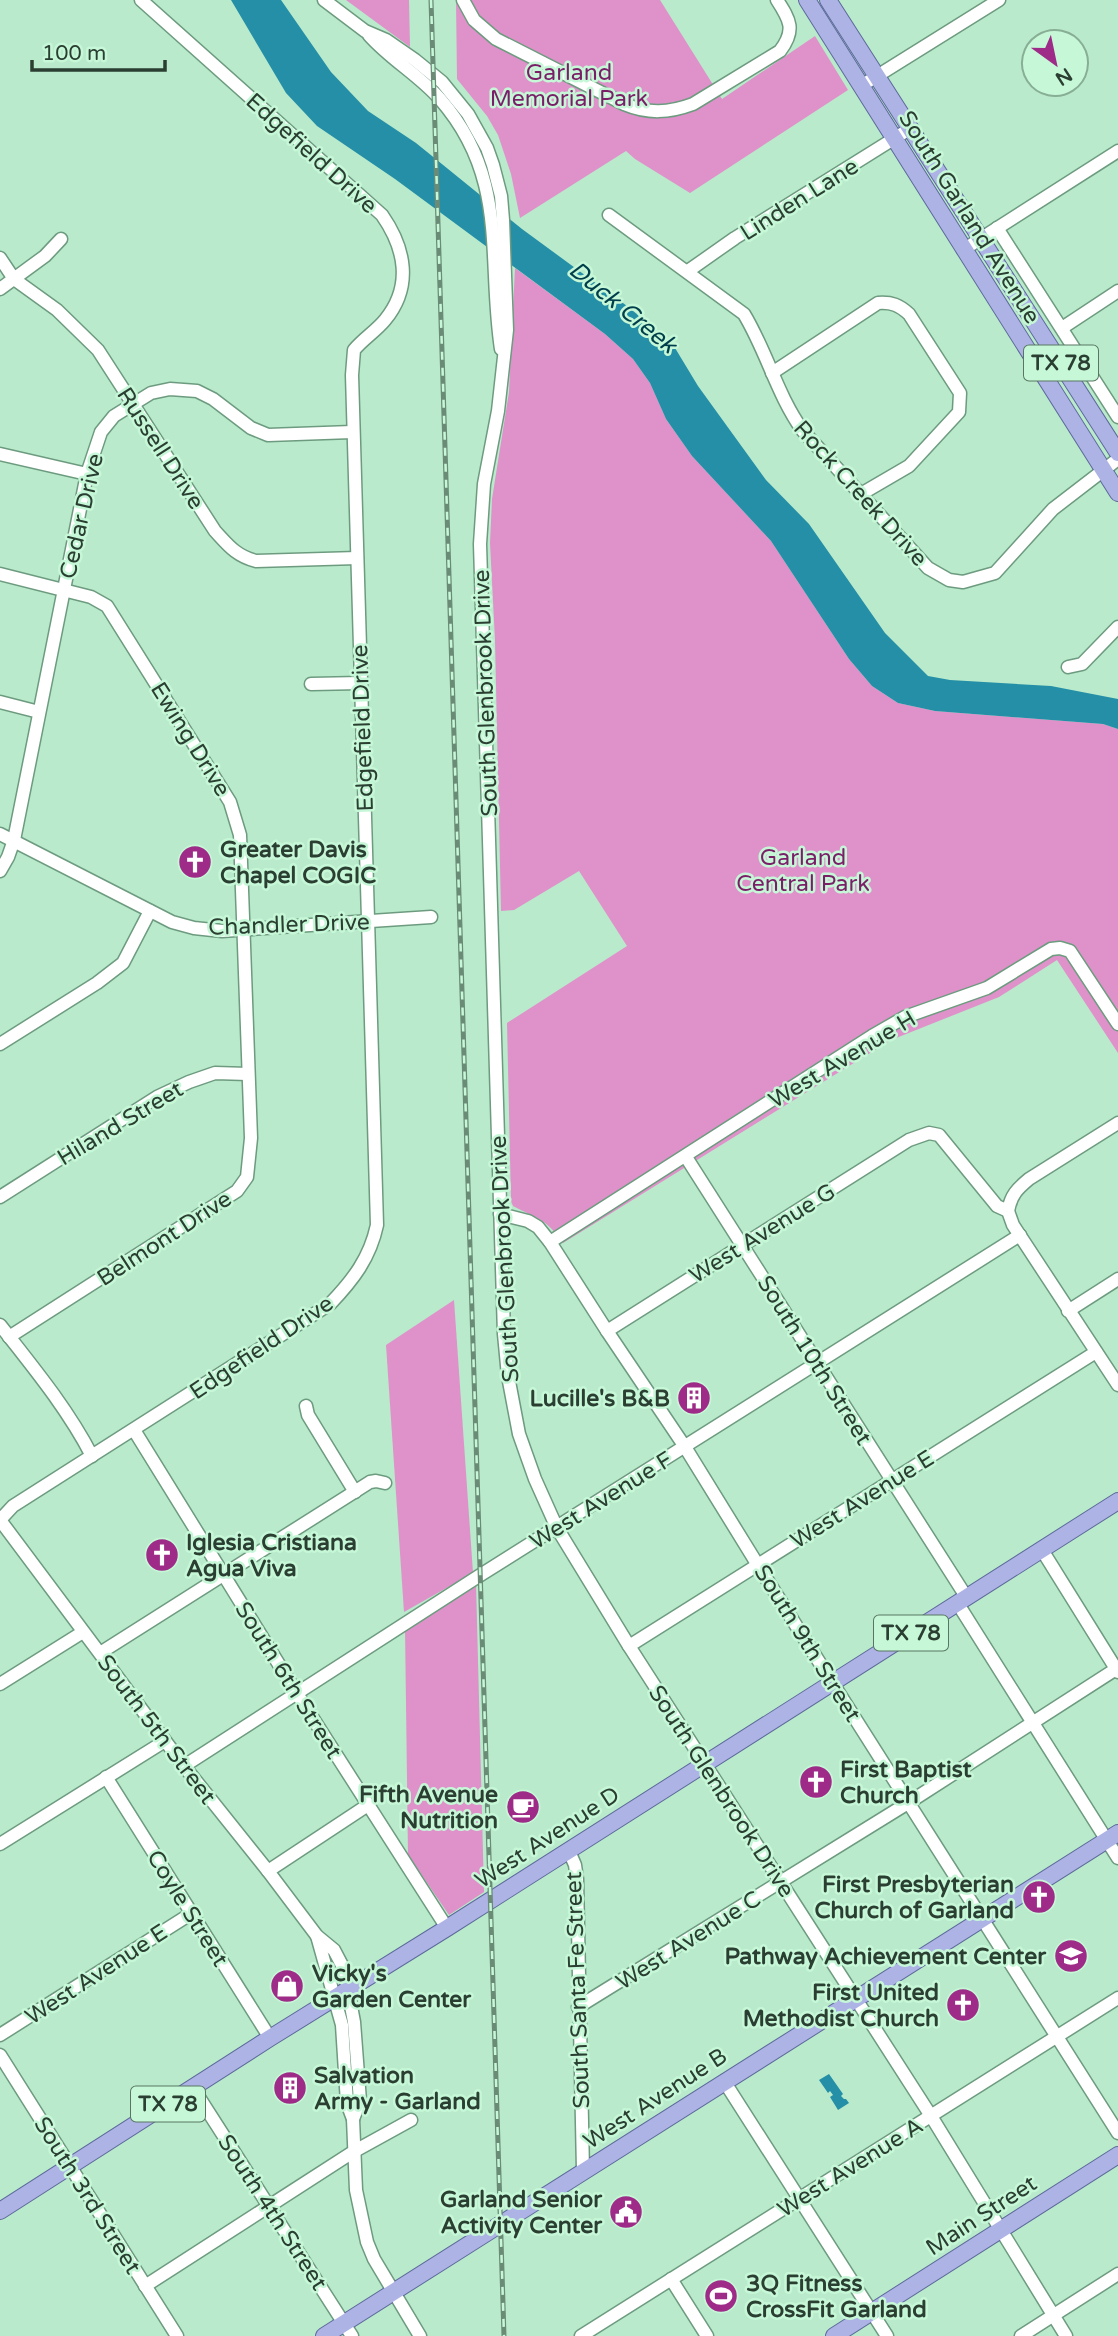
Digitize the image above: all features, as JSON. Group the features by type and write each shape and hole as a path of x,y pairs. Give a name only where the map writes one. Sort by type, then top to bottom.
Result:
{"main road":[{"name":"South Garland Avenue","path":"807,0 1118,493"},
{"name":"South Garland Avenue","path":"828,0 1115,443"},
{"name":"West Avenue D","path":"0,2211 1118,1501"},
{"name":"West Avenue B","path":"324,2336 348,2330 393,2293 1112,1837"},
{"name":"Main Street","path":"834,2336 1118,2155"}],"street":[{"name":"Edgefield Drive","path":"0,1520 13,1506 330,1304 351,1283 368,1255 377,1225 352,432 354,350 385,320 400,295 405,273 394,233 382,215 141,0"},
{"name":"South Glenbrook Drive","path":"324,0 365,31 440,100 461,128 482,172 492,211 507,330 498,411 484,484 480,544 504,1334 513,1413 535,1479 557,1528 704,1764 931,2116 1066,2336"},
{"path":"463,0 474,20 496,38 624,104 638,110 657,113 678,110 693,104 780,51 787,42 790,28 787,16 777,0"},
{"path":"861,86 999,0"},
{"name":"South Glenbrook Drive","path":"365,31 386,40 415,60 454,96 487,148 498,182 503,220 502,297"},
{"name":"Linden Lane","path":"688,271 735,238 911,128"},
{"path":"963,250 1118,151"},
{"name":"Rock Creek Drive","path":"609,215 744,314 796,421 930,570 949,580 963,582 995,573 1053,509 1118,459"},
{"path":"997,228 1118,417"},
{"path":"0,289 45,256 61,239"},
{"name":"Russell Drive","path":"0,258 14,279 57,310 98,350 215,531 242,558 256,561 357,558"},
{"path":"1062,328 1118,291"},
{"path":"772,373 878,303 898,305 908,314 961,393 960,412 909,466 861,494"},
{"name":"Cedar Drive","path":"0,871 14,840 87,474 102,432 114,416 151,393 170,389 197,391 213,399 251,428 268,435 352,432"},
{"path":"1092,451 1115,443"},
{"path":"0,454 87,474"},
{"name":"Ewing Drive","path":"0,574 91,597 107,606 230,802 240,835 244,929"},
{"path":"1068,667 1082,664 1118,627"},
{"path":"310,684 361,683"},
{"path":"0,702 39,712"},
{"name":"Chandler Drive","path":"0,834 172,922 194,928 222,931 431,917"},
{"path":"0,1044 97,983 123,963 150,911"},
{"name":"Belmont Drive","path":"9,1337 237,1191 247,1177 251,1138 244,929"},
{"name":"West Avenue H","path":"551,1242 872,1036 905,1017 987,988 1051,949 1070,951 1118,1024"},
{"name":"Hiland Street","path":"0,1198 157,1097 215,1073 248,1074"},
{"path":"1118,1123 1029,1179 1016,1190 1008,1210 1020,1235 1118,1385"},
{"name":"West Avenue G","path":"607,1331 918,1135 939,1135 997,1206 1008,1210"},
{"name":"South 10th Street","path":"686,1157 892,1480 1032,1723 1112,1837 1118,1858"},
{"name":"South 9th Street","path":"500,1214 527,1221 538,1227 551,1242 685,1447 1118,2133"},
{"name":"West Avenue F","path":"184,1766 296,1692 1020,1235"},
{"path":"1068,1311 1118,1279"},
{"path":"0,1325 79,1430 92,1456"},
{"name":"West Avenue E","path":"629,1646 1096,1352"},
{"path":"306,1406 309,1416 355,1492"},
{"name":"South 6th Street","path":"134,1430 296,1692 447,1928"},
{"path":"100,1653 370,1482 376,1480 385,1483"},
{"name":"South 5th Street","path":"0,1520 164,1741 317,1936 343,1993 342,2025 347,2103 353,2119 358,2207 367,2242 393,2293 420,2336"},
{"path":"1042,1550 1117,1670"},
{"path":"0,1684 83,1632"},
{"name":"West Avenue C","path":"579,2007 1117,1670"},
{"path":"0,1844 164,1741"},
{"name":"Coyle Street","path":"106,1777 270,2038"},
{"path":"268,1871 368,1805"},
{"name":"South Santa Fe Street","path":"569,1851 577,1879 583,2171"},
{"name":"West Avenue E","path":"0,2035 192,1913"},
{"name":"West Avenue A","path":"581,2336 1118,1998"},
{"name":"South 3rd Street","path":"0,2054 177,2336"},
{"path":"724,2081 887,2336"},
{"name":"South 4th Street","path":"193,2088 348,2330"},
{"path":"145,2286 353,2152 411,2120"},
{"path":"1021,2336 1118,2274"},
{"path":"671,2279 707,2336"}],"green space":[{"path":"346,0 409,0 410,47"},
{"name":"Garland Memorial Park","path":"456,0 660,0 722,99 815,36 848,90 690,193 626,151 520,218 511,174 498,135 487,116 457,79"},
{"name":"Garland Central Park","path":"515,268 605,334 633,359 650,383 666,419 692,456 771,541 849,659 872,686 898,703 935,711 1103,724 1118,729 1118,1053 1057,960 999,997 891,1040 563,1243 546,1224 513,1206 507,1023 627,946 579,871 514,910 501,911 490,543 492,499 509,392"},
{"path":"454,1300 473,1573 404,1612 386,1345"},
{"path":"476,1583 484,1892 449,1915 408,1855 405,1628"}],"water":[{"name":"Duck Creek","path":"231,0 281,0 331,72 368,111 416,143 522,229 627,306 672,343 698,386 766,480 809,524 885,633 928,676 950,680 1051,686 1118,699 1118,729 1103,724 935,711 898,703 872,686 849,659 771,541 692,456 666,419 650,383 633,359 605,334 395,179 317,126 286,93"},
{"path":"829,2074 843,2094 841,2096 849,2103 838,2110 830,2097 833,2095 830,2091 828,2093 819,2080"}],"railway":[{"path":"431,0 504,2336"}],"place":[{"name":"Greater Davis Chapel COGIC","path":"195,862"},
{"name":"Lucille's B&B","path":"694,1398"},
{"name":"Iglesia Cristiana Agua Viva","path":"162,1555"},
{"name":"First Baptist Church","path":"816,1782"},
{"name":"Fifth Avenue Nutrition","path":"523,1807"},
{"name":"First Presbyterian Church of Garland","path":"1039,1897"},
{"name":"Pathway Achievement Center","path":"1071,1956"},
{"name":"Vicky's Garden Center","path":"287,1986"},
{"name":"First United Methodist Church","path":"963,2005"},
{"name":"Salvation Army - Garland","path":"290,2088"},
{"name":"Garland Senior Activity Center","path":"626,2212"},
{"name":"3Q Fitness CrossFit Garland","path":"721,2296"}]}
